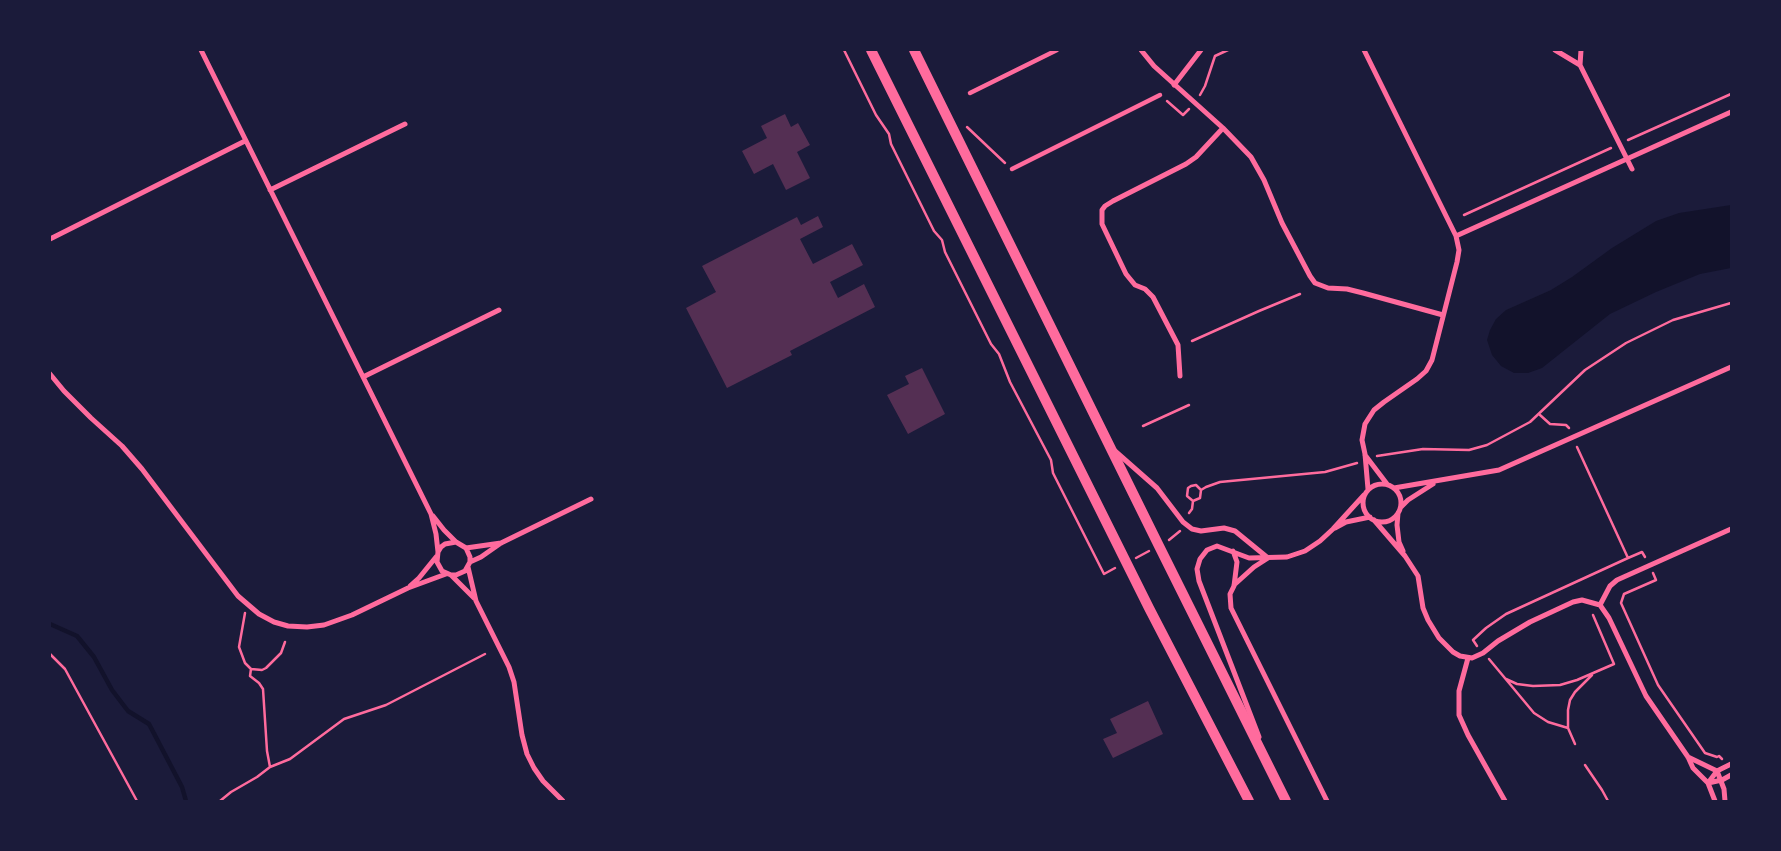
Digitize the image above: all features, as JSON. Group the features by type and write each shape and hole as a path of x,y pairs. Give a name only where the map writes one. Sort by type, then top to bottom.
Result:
{"main road":[{"path":"871,50 1126,563 1249,801"},
{"path":"914,50 1286,801"}],"street":[{"path":"200,50 431,514 436,534 438,567 476,601"},
{"path":"970,93 1057,50"},
{"path":"1141,50 1154,66 1174,85 1224,128 1251,158 1258,169 1282,223 1315,282 1328,288 1347,289 1443,315"},
{"path":"1174,85 1201,50"},
{"path":"1274,776 1199,581 1197,569 1200,559 1207,550 1217,546 1248,558 1288,557 1305,551 1333,529 1364,496 1368,489 1367,458 1362,440 1365,424 1374,410 1426,371 1432,360 1459,250 1456,236 1364,50"},
{"path":"1555,50 1580,65 1632,169"},
{"path":"1580,65 1582,50"},
{"path":"1012,169 1160,95"},
{"path":"1456,236 1731,112"},
{"path":"270,190 406,124"},
{"path":"1180,376 1178,345 1153,297 1145,289 1135,285 1126,274 1102,224 1102,210 1113,201 1186,164 1196,157 1224,128"},
{"path":"50,239 245,141"},
{"path":"363,377 498,310"},
{"path":"1394,488 1499,470 1731,366"},
{"path":"50,374 70,398 122,446 142,469 232,589 247,605 274,622 288,626 306,627 338,621 408,588 448,575 460,574 469,565 501,543 591,499"},
{"path":"1111,446 1157,488 1183,522 1192,529 1201,531 1224,528 1235,531 1268,558"},
{"path":"1367,458 1400,497 1397,526 1399,542 1405,556"},
{"path":"1333,529 1346,522 1372,519 1385,522 1391,520 1408,500 1437,482"},
{"path":"1368,489 1378,484 1388,484"},
{"path":"1364,496 1363,507 1405,556 1418,576 1423,608 1434,630 1446,646 1457,654 1468,658 1477,657 1522,626 1573,602 1582,600 1600,605 1609,618 1646,696 1688,757 1693,768 1708,783 1714,801"},
{"path":"431,514 456,542 466,548 470,557 469,565 476,601 509,667 514,682 522,736 527,754 543,781 563,801"},
{"path":"1600,605 1610,586 1617,580 1731,529"},
{"path":"408,588 419,578 446,544 456,542"},
{"path":"466,548 501,543"},
{"path":"1232,551 1237,562 1234,586 1230,594 1231,608 1326,801"},
{"path":"1234,586 1254,567 1268,558"},
{"path":"1468,658 1458,691 1459,715 1505,801"},
{"path":"1688,757 1717,771 1722,780 1724,801"},
{"path":"1708,783 1717,771 1731,764"},
{"path":"1708,783 1722,780 1731,775"}],"path":[{"path":"844,50 876,115 889,134 891,144 934,232 942,240 945,252 991,344 999,354 1010,382 1051,460 1053,473 1104,574 1159,546"},
{"path":"1160,95 1183,115 1204,89 1215,56 1228,50"},
{"path":"1464,215 1731,94"},
{"path":"963,124 1012,169"},
{"path":"1192,341 1300,294"},
{"path":"1201,490 1220,482 1325,472 1348,467 1367,458 1384,454 1422,449 1478,449 1520,428 1540,415 1585,370 1626,343 1673,320 1731,303"},
{"path":"1143,426 1189,405"},
{"path":"1540,415 1550,424 1566,425 1568,428 1628,558"},
{"path":"1194,485 1198,486 1201,490 1200,498 1193,500 1188,496 1188,488 1194,485"},
{"path":"1568,728 1548,722 1534,713 1473,640 1496,620 1521,606 1642,552 1649,566"},
{"path":"1656,580 1624,594 1621,603 1658,685 1705,753 1719,756"},
{"path":"247,605 239,647 245,663 251,669 266,668 281,653 285,642"},
{"path":"1505,679 1517,684 1560,685 1593,674 1614,664 1592,615"},
{"path":"50,654 65,669 137,801"},
{"path":"220,801 270,767 290,759 344,719 386,705 485,654"},
{"path":"251,669 250,676 263,689 270,767"},
{"path":"1575,744 1568,728 1570,700 1580,685 1593,674"},
{"path":"1585,765 1608,801"}],"shaded area":[{"path":"1731,205 1731,268 1700,274 1610,314 1542,368 1528,373 1514,373 1501,366 1492,355 1487,340 1490,330 1496,319 1506,310 1551,290 1612,248 1656,221 1679,213"}],"building":[{"path":"785,114 791,127 798,123 810,145 797,152 810,178 786,190 773,164 754,174 742,151 767,138 761,126"},
{"path":"818,216 823,227 800,239 813,264 852,244 863,265 830,282 838,298 864,284 875,307 790,351 792,355 727,388 686,308 716,292 702,266 797,217 801,225"},
{"path":"922,368 945,414 908,434 887,395 909,384 905,376"},
{"path":"1148,701 1163,734 1113,758 1103,739 1117,733 1110,719"}],"waterway":[{"path":"50,624 77,636 94,657 112,690 128,711 149,724 182,787 186,801"}]}
